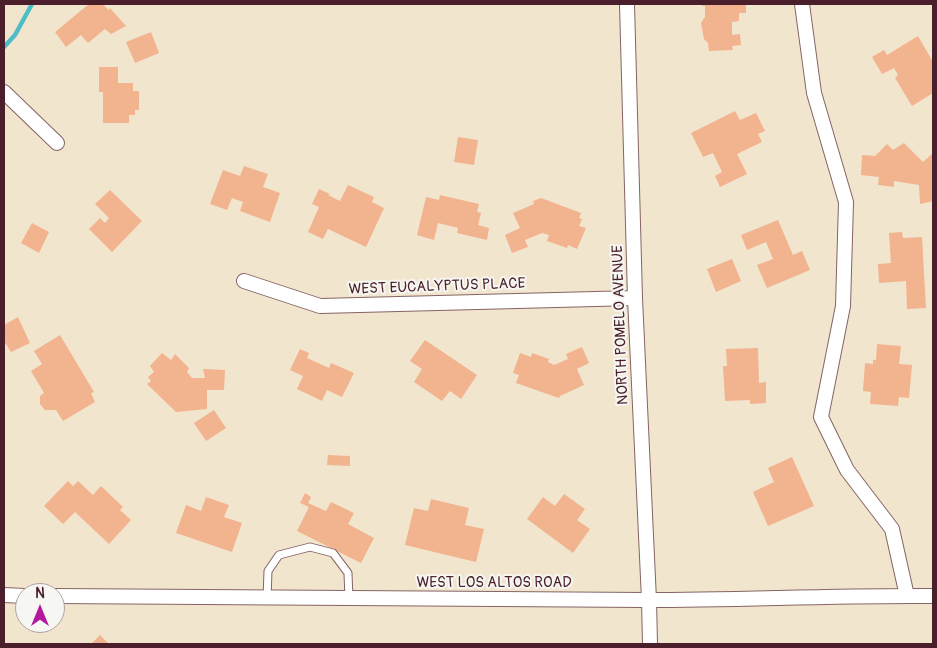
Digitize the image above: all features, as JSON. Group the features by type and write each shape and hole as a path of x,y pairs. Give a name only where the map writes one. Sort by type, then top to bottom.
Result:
{"street":[{"name":"NORTH POMELO AVENUE","path":"627,4 636,298 650,644"},
{"path":"802,4 814,93 846,202 844,306 821,417 847,470 892,528 907,596"},
{"path":"4,92 57,143"},
{"name":"WEST EUCALYPTUS PLACE","path":"244,281 320,306 636,298"},
{"name":"WEST LOS ALTOS ROAD","path":"65,596 267,599 649,600 933,596"}],"lane":[{"path":"267,599 268,571 279,555 310,547 333,552 348,573 349,599"}],"building":[{"path":"89,4 102,4 109,10 110,8 126,26 111,34 105,29 88,43 81,35 66,47 55,32"},
{"path":"702,4 746,4 746,13 739,13 739,21 732,22 732,35 740,34 741,45 732,46 733,50 709,51 708,43 704,39 701,23 705,17 705,6 702,6"},
{"path":"151,32 159,53 135,63 126,42"},
{"path":"918,36 933,62 933,93 912,106 895,78 898,75 894,68 882,74 872,57 884,50 887,55"},
{"path":"99,67 118,67 118,83 133,83 133,91 139,91 139,110 135,110 135,115 129,115 129,123 103,123 103,92 99,92"},
{"path":"735,111 740,120 756,113 765,131 758,134 762,142 737,154 747,174 720,187 715,176 722,172 713,153 703,157 691,133"},
{"path":"458,137 478,140 474,165 454,162"},
{"path":"904,143 923,162 933,153 933,201 920,204 919,185 894,181 894,187 878,185 879,177 861,175 862,155 875,156 887,144 893,150"},
{"path":"244,166 268,174 263,187 280,193 270,222 240,211 243,202 232,198 227,210 210,204 223,170 240,176"},
{"path":"348,185 374,197 372,202 384,208 366,247 328,229 323,239 308,232 319,207 312,204 319,189 340,201"},
{"path":"110,190 142,221 112,252 89,229 100,218 105,223 109,218 95,204"},
{"path":"440,195 479,204 477,212 481,213 478,225 489,228 487,240 457,233 458,228 438,223 434,240 417,235 426,197 439,200"},
{"path":"541,198 581,213 579,218 582,219 579,226 586,228 577,249 568,245 567,248 547,241 549,235 542,233 525,240 528,247 512,253 505,235 520,228 513,213 534,204 533,201"},
{"path":"778,220 793,255 802,251 810,270 767,288 757,265 773,259 766,242 747,250 741,235"},
{"path":"32,223 49,232 39,253 21,243"},
{"path":"902,232 903,238 922,237 926,308 907,309 906,281 879,283 878,264 891,263 889,233"},
{"path":"732,259 741,281 716,292 707,269"},
{"path":"18,317 30,343 11,352 4,341 4,325"},
{"path":"60,335 94,392 91,393 95,402 63,421 56,410 45,410 40,404 40,396 44,393 31,371 42,364 34,351"},
{"path":"425,340 477,375 461,399 450,391 442,401 414,382 422,369 410,361"},
{"path":"877,344 901,346 899,364 912,365 909,398 899,397 898,406 870,404 871,392 863,391 865,363 873,364 873,360 876,360"},
{"path":"582,347 589,363 577,369 584,385 559,398 516,383 519,375 513,373 520,353 531,357 532,353 549,359 548,362 554,365 568,359 566,354"},
{"path":"758,348 759,383 766,382 766,403 750,404 750,400 725,401 723,366 727,366 726,349"},
{"path":"300,349 309,353 307,358 329,368 331,363 354,373 342,397 327,390 322,401 297,389 303,376 290,370"},
{"path":"162,353 171,360 175,354 189,368 187,372 192,378 205,378 203,369 225,370 224,390 207,390 207,409 176,412 147,384 151,381 148,377 154,372 150,366"},
{"path":"214,410 226,428 206,441 194,423"},
{"path":"328,455 350,456 350,466 327,465"},
{"path":"792,457 814,506 768,526 753,492 774,482 768,468"},
{"path":"68,481 73,486 78,481 93,495 101,486 123,507 120,510 131,520 109,544 75,512 63,524 44,506"},
{"path":"305,493 311,497 308,503 326,511 331,502 354,513 348,524 374,538 361,563 297,531 309,507 300,503"},
{"path":"564,494 585,509 577,520 590,529 573,553 527,519 543,497 555,506"},
{"path":"206,497 229,505 224,517 242,523 232,552 176,533 186,505 201,511"},
{"path":"431,499 469,508 465,525 484,529 476,562 405,545 414,508 428,511"},
{"path":"100,635 109,644 91,644"}],"waterway":[{"path":"4,47 15,35 32,4"}]}
